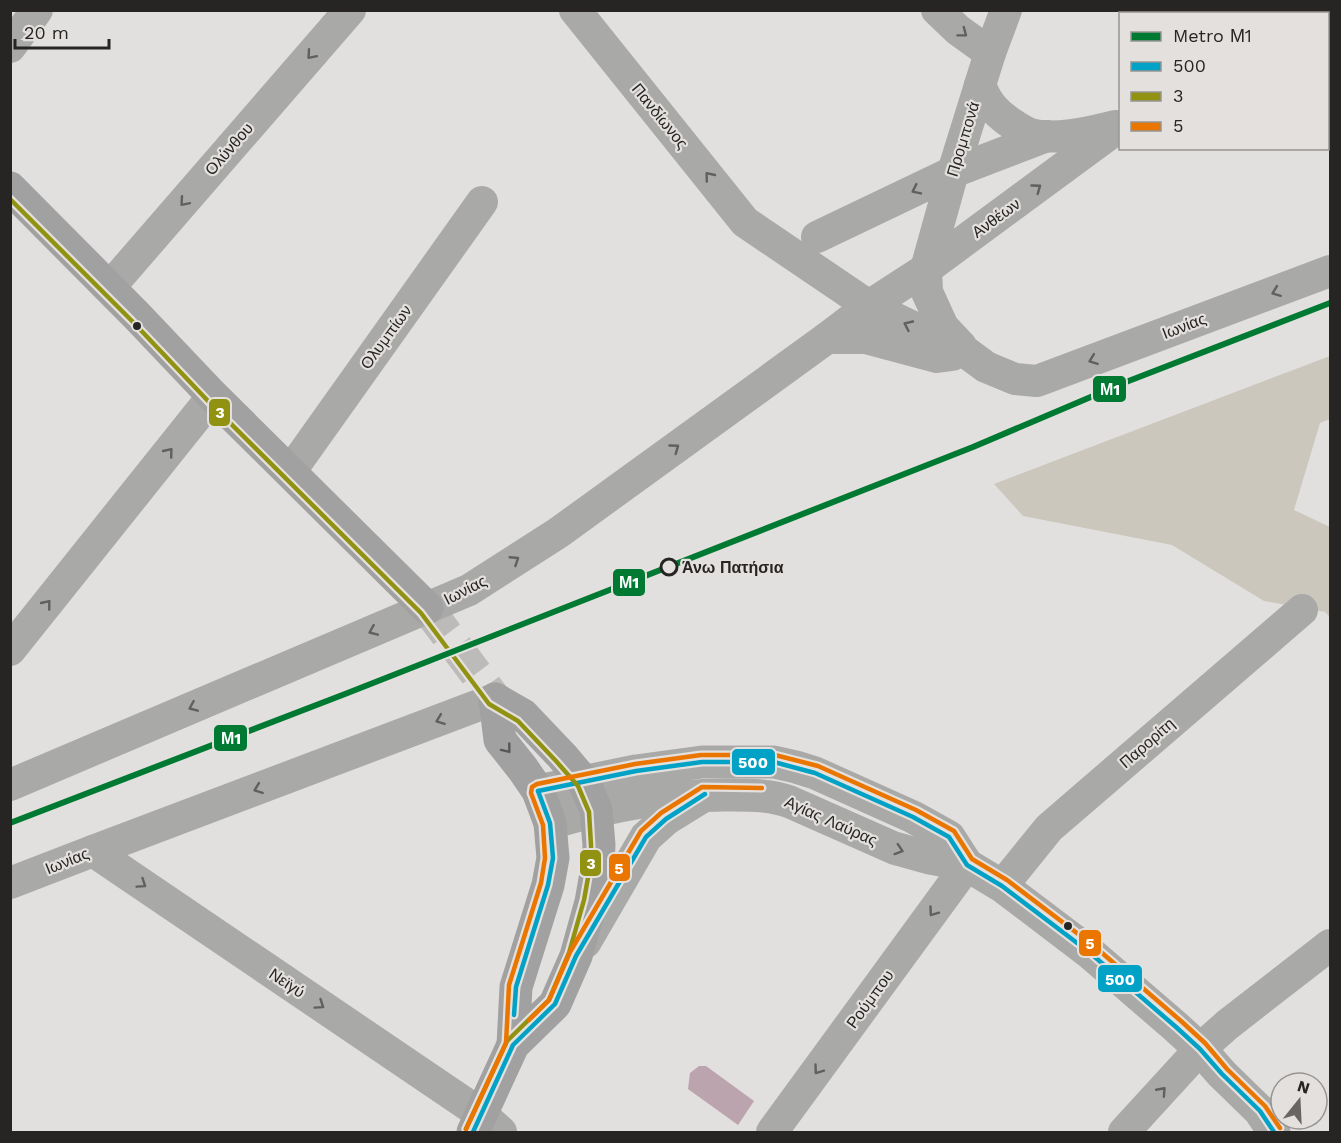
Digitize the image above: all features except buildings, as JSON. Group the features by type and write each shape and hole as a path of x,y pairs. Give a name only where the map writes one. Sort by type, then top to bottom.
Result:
{"main road":[{"path":"10,188 213,396 427,608"},
{"path":"485,1126 513,1045 516,987 548,885 553,858 550,823 538,791 524,769 500,740 495,699"},
{"path":"495,699 523,715 562,756 590,796 599,845 591,902 576,956 555,1004 513,1045"}],"street":[{"path":"10,46 36,10"},
{"name":"Ολύνθου","path":"109,288 350,10"},
{"name":"Πανδίωνος","path":"575,10 746,222 868,306 968,353 986,367 1015,379 1037,381"},
{"path":"937,10 958,30 990,52"},
{"name":"Προμπονά","path":"926,269 990,52 1006,10"},
{"path":"980,85 986,100 998,113 1013,125 1029,133 1047,136 1083,133 1119,126"},
{"name":"Ανθέων","path":"868,306 926,269 1119,127"},
{"path":"746,222 768,229 817,237 953,172 1047,136"},
{"name":"Ολυμπίων","path":"290,472 482,202"},
{"name":"Πανδίωνος","path":"817,237 868,306"},
{"path":"926,269 927,292 943,327 968,353"},
{"name":"Ιωνίας","path":"1037,381 1330,271"},
{"name":"Ιωνίας","path":"10,784 469,590 558,533 868,306"},
{"path":"826,338 866,338 937,357 968,353"},
{"path":"10,650 213,396"},
{"name":"Παρορίτη","path":"1002,886 1049,828 1302,610"},
{"name":"Ιωνίας","path":"10,883 495,699"},
{"name":"Αγίας Λαύρας","path":"550,823 590,796 636,771 702,762 774,762 796,767 837,782 914,817 949,837 967,865"},
{"name":"Αγίας Λαύρας","path":"538,791 633,803 705,794 776,797 894,849 967,865 1002,886 1089,951 1200,1049 1260,1111 1274,1132"},
{"path":"576,956 646,837 666,819 705,794"},
{"name":"Νεϊγύ","path":"93,851 485,1126"},
{"name":"Ρούμπου","path":"772,1132 967,865"},
{"path":"1124,1132 1200,1049 1227,1025 1330,945"}],"shaded area":[{"path":"1330,356 1330,419 1320,423 1294,510 1330,527 1330,617 1325,612 1264,601 1172,545 1023,516 994,484"},
{"path":"699,1066 706,1066 754,1101 738,1125 688,1089 690,1073"}],"tunnel":[{"path":"427,608 495,699"}],"metro line":[{"name":"Μ1","path":"10,823 973,447 1126,382 1330,303"}],"transit line":[{"name":"3","path":"10,199 421,613 489,704 518,721 578,786 589,812 591,861 584,900 569,953 549,1000 507,1041 466,1129"},
{"name":"5","path":"466,1129 506,1043 509,985 541,883 545,858 543,825 531,793 532,787 537,784 635,764 701,755 775,755 818,766 916,810 954,831 972,859 1007,880 1094,946 1181,1021 1205,1043 1269,1112"},
{"name":"500","path":"538,791 636,771 702,762 774,762 815,773 913,817 949,837 967,865 1002,886 1089,952 1176,1027 1260,1111 1274,1132"},
{"name":"5","path":"529,1020 549,1000 570,952 641,831 661,813 702,787 762,788"},
{"name":"500","path":"514,1015 516,987 548,885 553,858 550,823 538,791"},
{"name":"500","path":"473,1132 513,1045 555,1004 576,956 646,837 666,819 705,794"}],"place":[{"name":"Άνω Πατήσια","path":"669,567"}]}
